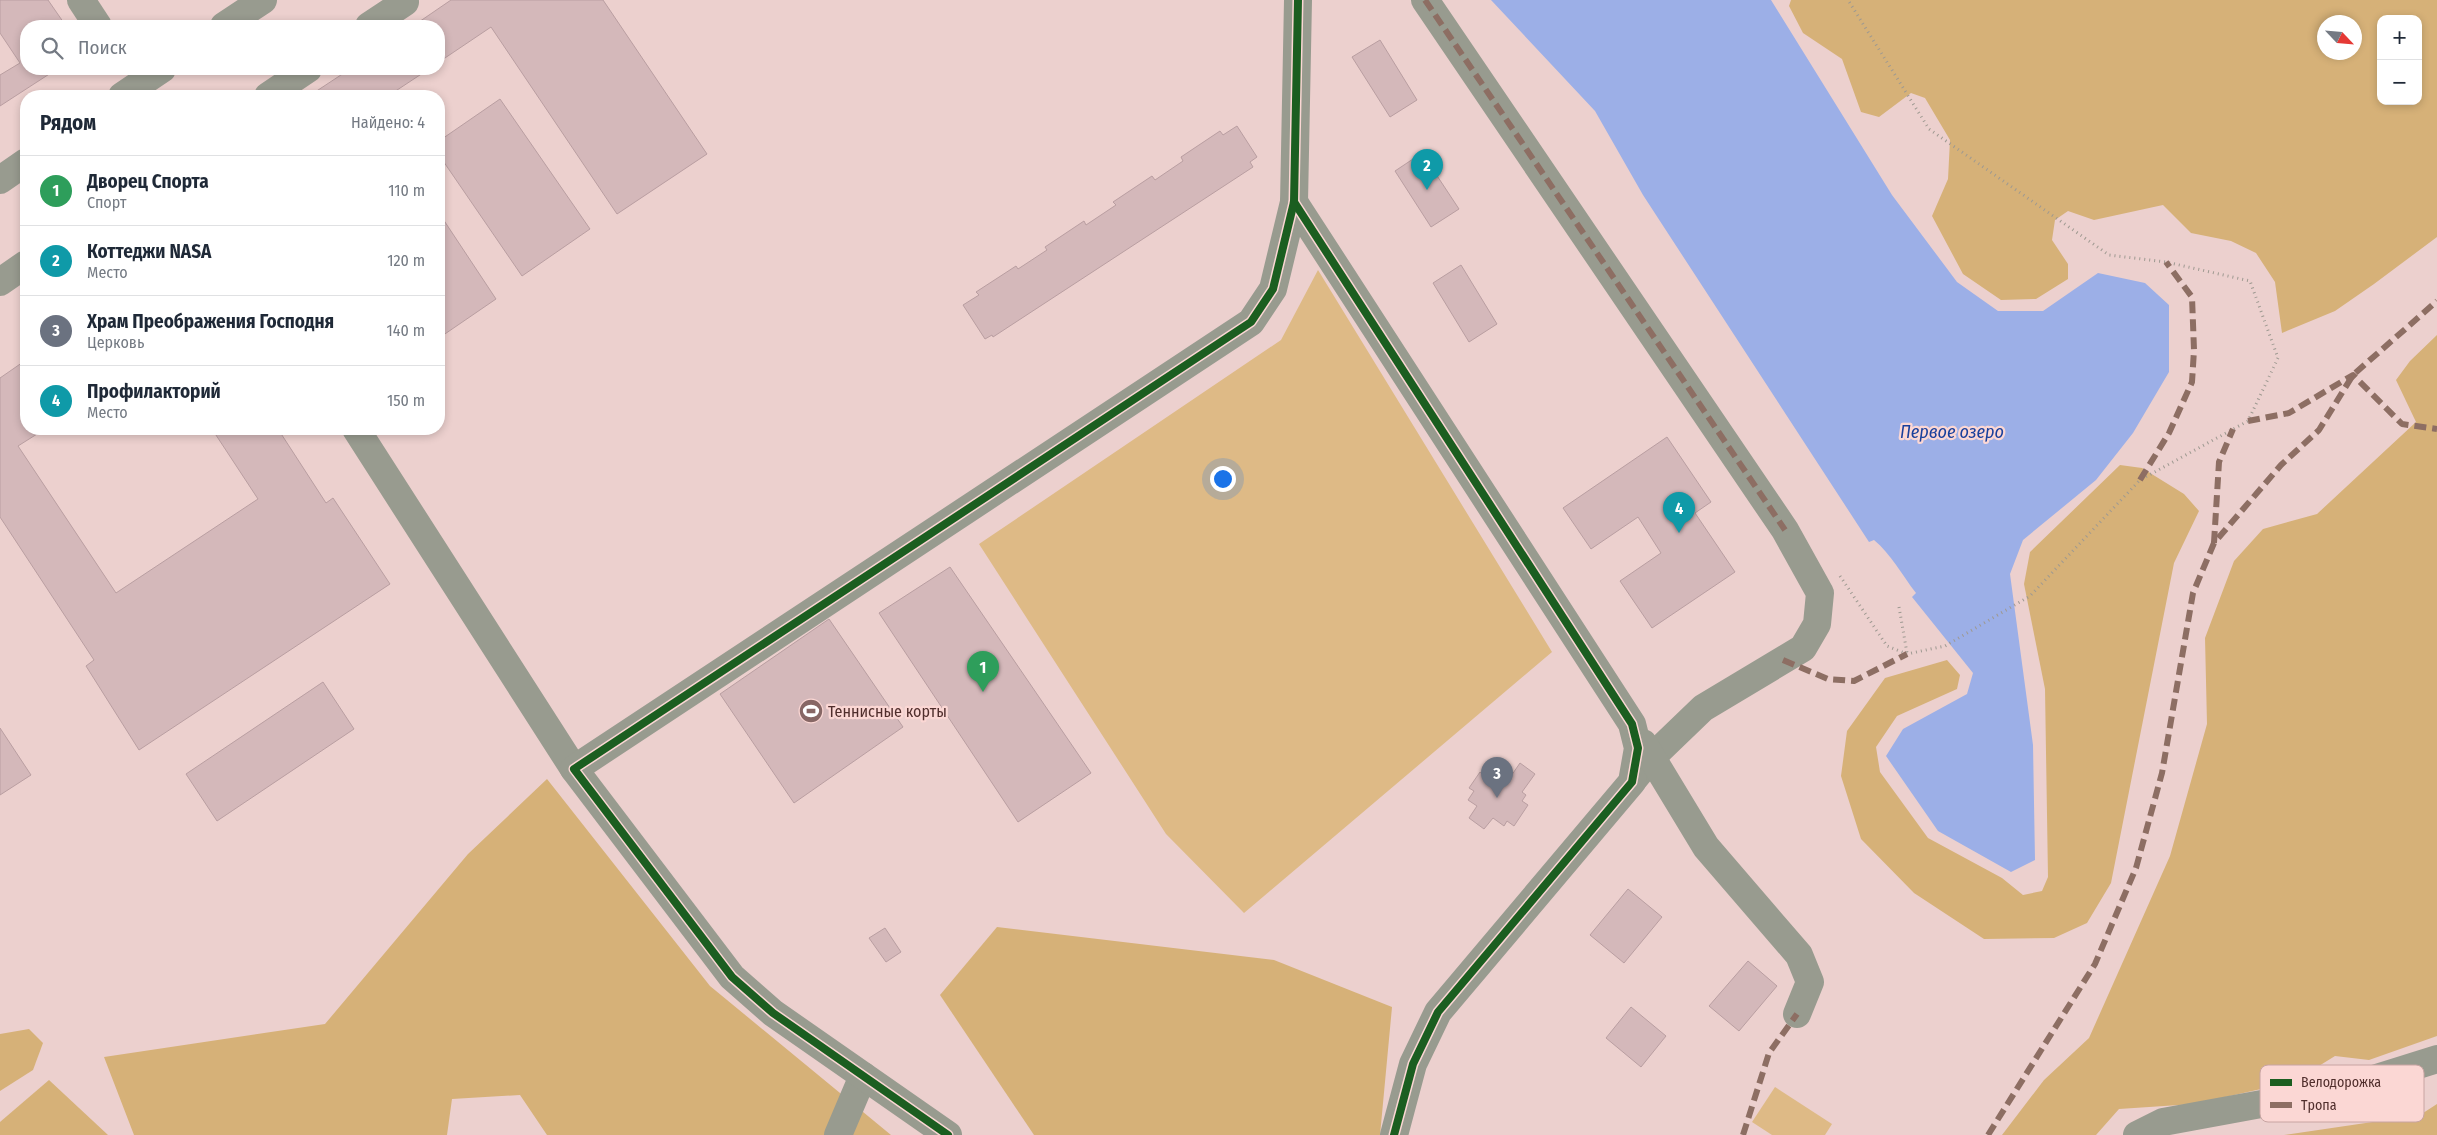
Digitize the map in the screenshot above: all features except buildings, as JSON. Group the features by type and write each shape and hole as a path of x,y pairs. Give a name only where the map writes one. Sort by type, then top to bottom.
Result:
{"street":[{"path":"81,0 94,20"},
{"path":"233,20 263,0"},
{"path":"378,20 405,2 404,0"},
{"path":"574,769 1251,322 1273,289 1294,202 1298,0"},
{"path":"1394,1135 1413,1064 1438,1012 1652,757 1703,708 1803,648 1818,624 1820,593 1785,530 1425,0"},
{"path":"132,87 152,75"},
{"path":"277,90 299,75"},
{"path":"0,180 20,166"},
{"path":"1294,202 1632,724 1706,847 1799,955 1810,982 1797,1014"},
{"path":"0,282 20,268"},
{"path":"360,435 574,769 732,977 773,1013 948,1135"},
{"path":"1632,724 1638,748 1632,782"},
{"path":"2418,1065 2437,1059"},
{"path":"838,1135 863,1076"},
{"path":"2137,1135 2163,1122 2260,1104"}],"path":[{"path":"1834,569 1887,646 1907,654 1945,646 2030,596 2140,480 2248,422 2278,358 2250,281 2166,262 2109,255 1929,129 1848,0"},
{"path":"1899,607 1907,654"}],"shaded area":[{"path":"1791,0 2437,0 2437,237 2335,311 2282,333 2275,282 2256,253 2231,241 2191,233 2163,205 2094,220 2068,211 2055,220 2052,240 2068,264 2068,279 2036,299 2001,300 1963,274 1932,216 1948,179 1950,140 1925,98 1911,93 1879,117 1861,112 1842,59 1803,33 1789,6"},
{"path":"1318,270 1552,652 1244,913 1166,834 979,544 1281,340"},
{"path":"2437,335 2437,1036 2369,1060 2335,1056 2320,1065 2260,1065 2260,1089 2194,1104 2119,1109 2096,1135 2002,1135 2044,1080 2089,1038 2170,856 2207,724 2205,638 2234,561 2263,529 2317,514 2416,422 2396,380 2410,361"},
{"path":"2120,465 2142,468 2184,494 2199,511 2174,563 2111,883 2087,923 2054,938 1984,939 1914,893 1861,839 1841,776 1847,731 1885,678 1947,660 1960,675 1957,689 1897,716 1876,747 1880,772 1928,838 2002,878 2023,895 2042,891 2048,877 2045,689 2024,584 2030,552"},
{"path":"547,779 710,986 891,1135 547,1135 520,1095 452,1099 447,1135 134,1135 104,1057 325,1024 468,854"},
{"path":"997,927 1274,960 1392,1007 1380,1135 1034,1135 940,995"},
{"path":"29,1029 43,1043 33,1070 0,1091 0,1034"},
{"path":"49,1080 108,1135 0,1135 0,1122"},
{"path":"1775,1087 1832,1124 1825,1135 1772,1135 1752,1122"},
{"path":"2437,1104 2437,1135 2284,1135 2372,1122 2424,1122 2424,1112"}],"water":[{"name":"Первое озеро","path":"1491,0 1771,0 1892,195 1957,282 1998,311 2043,311 2098,273 2145,283 2169,305 2169,372 2133,433 2096,480 2023,540 2010,574 2033,745 2035,860 2011,872 1938,831 1886,756 1903,729 1967,694 1973,673 1912,597 1916,593 1891,558 1874,540 1869,542 1643,195 1595,111"}],"marked path":[{"path":"1425,0 1785,530"},
{"path":"2140,480 2169,433 2192,382 2194,350 2192,297 2166,262"},
{"path":"1988,1135 2095,964 2136,868 2162,773 2193,593 2214,543 2281,465 2319,430 2353,375 2437,301"},
{"path":"2248,421 2289,413 2353,375 2402,424 2437,429"},
{"path":"2214,543 2219,462 2233,429"},
{"path":"1783,660 1828,679 1854,681 1907,654"},
{"path":"1743,1135 1769,1053 1797,1014"}],"cycle path":[{"path":"948,1135 773,1013 732,977 574,769 1251,322 1273,289 1294,202 1298,0"},
{"path":"1294,202 1632,724 1638,748 1632,782 1438,1012 1413,1064 1394,1135"}],"place":[{"name":"Коттеджи NASA","path":"1427,190"},
{"name":"Профилакторий","path":"1679,533"},
{"name":"Дворец Спорта","path":"983,692"},
{"name":"Теннисные корты","path":"811,711"},
{"name":"Храм Преображения Господня","path":"1497,798"}]}
